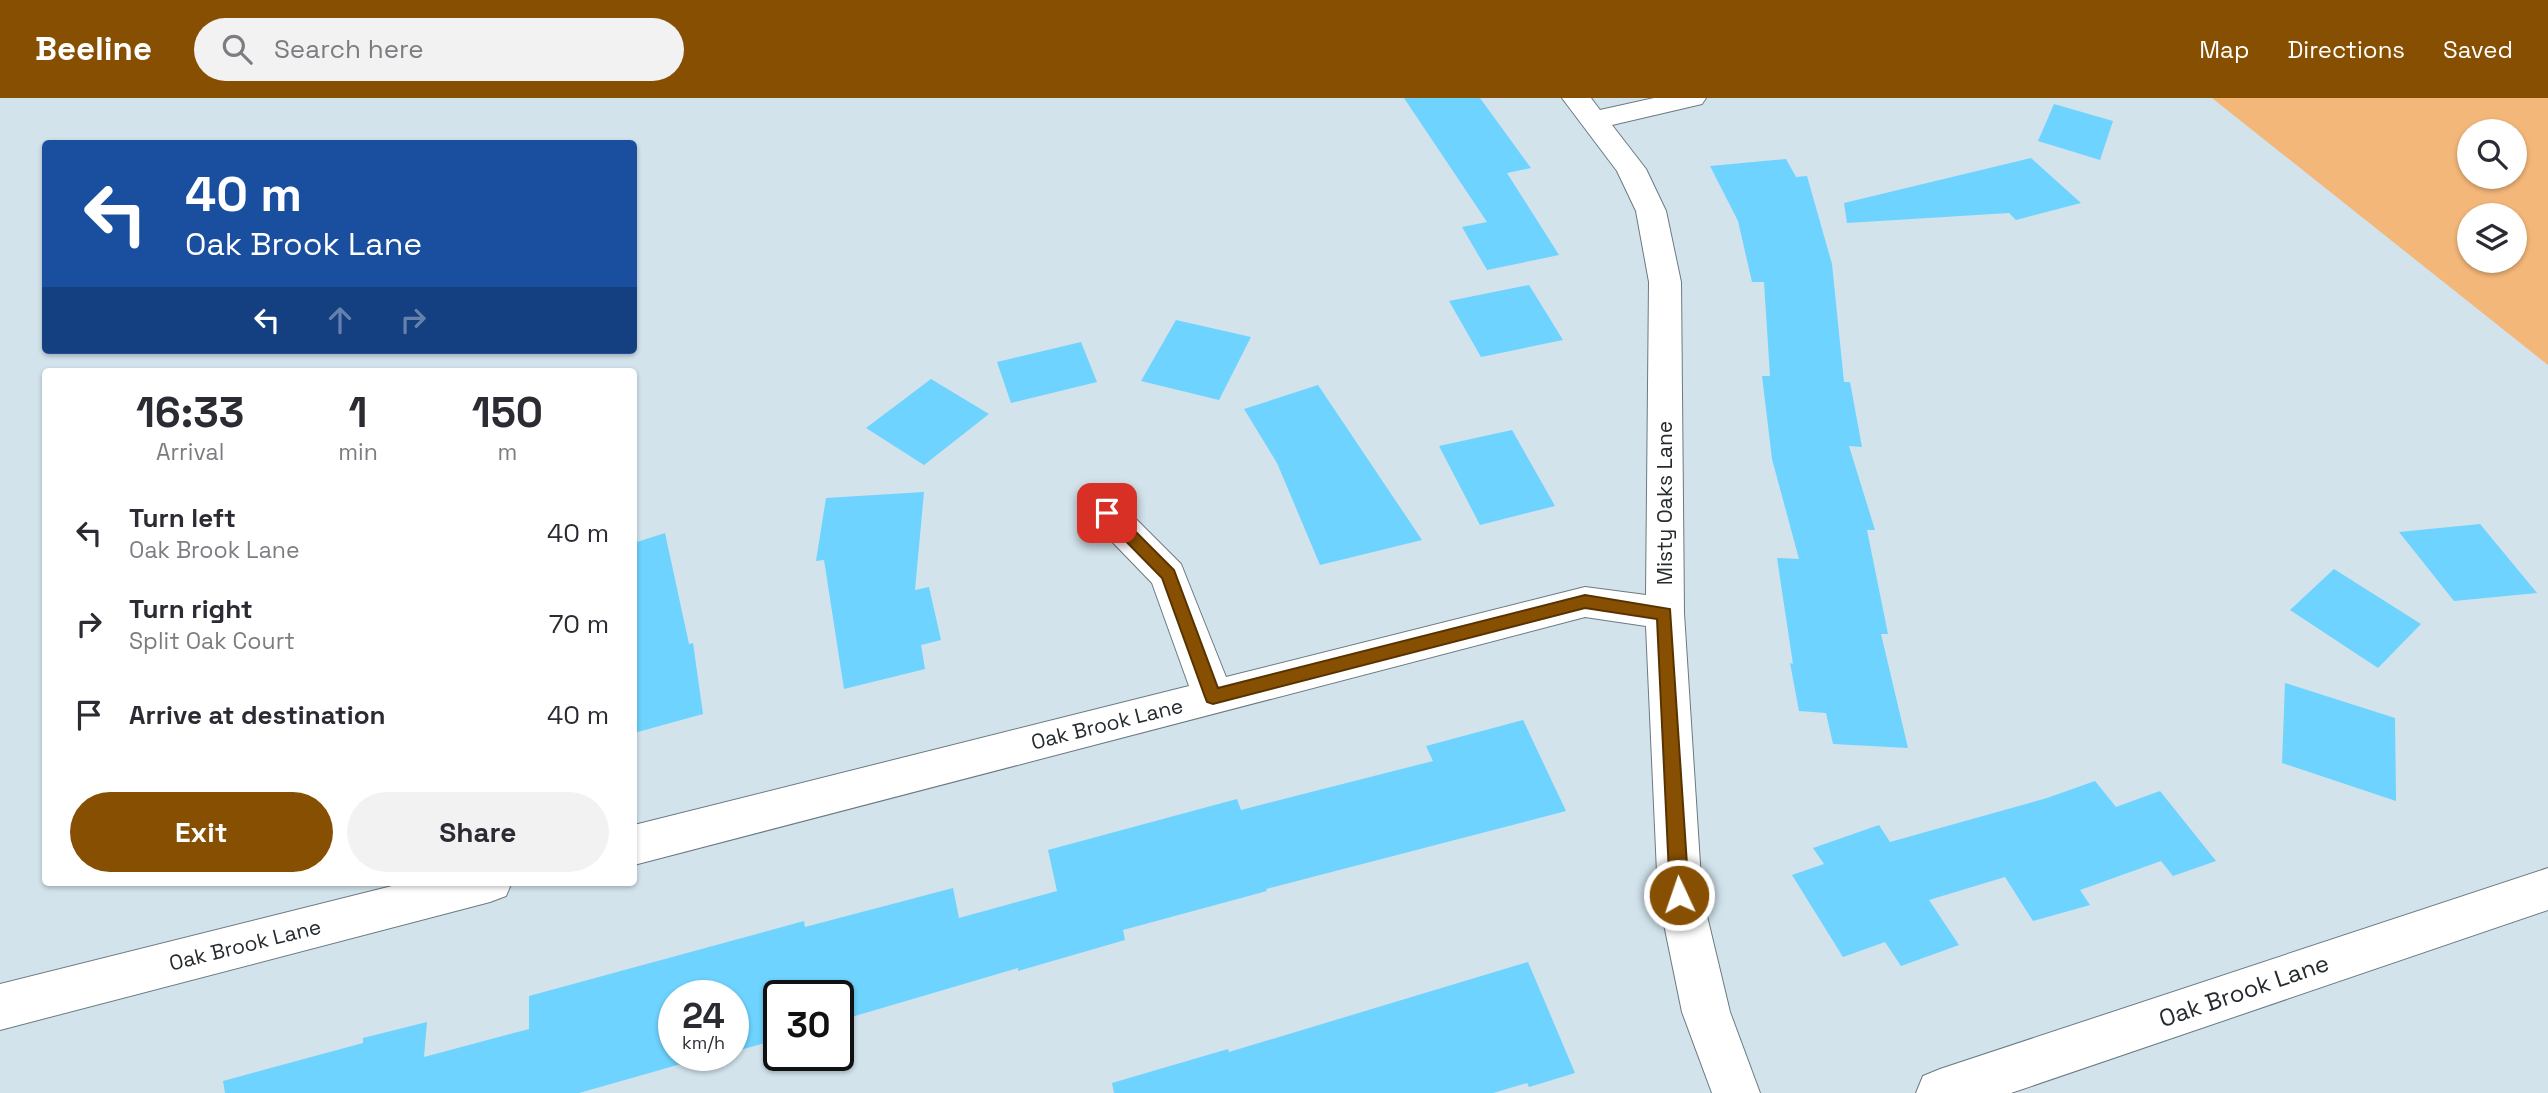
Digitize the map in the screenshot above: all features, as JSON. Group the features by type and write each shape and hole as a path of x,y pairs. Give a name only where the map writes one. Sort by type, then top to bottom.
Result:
{"street":[{"path":"1585,109 1692,98"},
{"name":"Misty Oaks Lane","path":"1585,109 1631,169 1651,211 1664,282 1665,613 1679,895 1706,1012 1736,1093"},
{"path":"1107,513 1168,575 1213,697"},
{"name":"Oak Brook Lane","path":"637,844 1585,602 1665,613"},
{"name":"Oak Brook Lane","path":"0,1007 403,893 458,886"},
{"name":"Oak Brook Lane","path":"1940,1093 2548,889"}],"shaded area":[{"path":"2212,98 2548,98 2548,365"}],"building":[{"path":"1404,98 1480,98 1531,168 1507,173 1559,255 1487,270 1462,227 1487,222"},
{"path":"2054,104 2113,121 2100,160 2038,141"},
{"path":"2031,158 2081,203 2016,220 2009,213 1847,223 1844,203"},
{"path":"1786,159 1796,177 1807,176 1832,264 1844,382 1850,382 1862,447 1849,446 1875,530 1867,530 1888,634 1881,634 1908,748 1833,744 1826,713 1799,711 1777,558 1799,559 1772,459 1762,376 1770,376 1764,282 1752,282 1738,221 1710,166"},
{"path":"1529,285 1563,340 1481,357 1449,301"},
{"path":"1176,320 1251,337 1219,400 1141,381"},
{"path":"1081,342 1097,382 1011,403 997,362"},
{"path":"931,379 989,414 924,465 866,428"},
{"path":"1318,385 1422,540 1320,565 1277,463 1244,409"},
{"path":"1512,430 1555,506 1480,525 1439,446"},
{"path":"924,492 915,590 929,587 941,640 921,645 925,669 844,689 824,560 816,561 826,498"},
{"path":"2480,524 2537,593 2454,601 2399,532"},
{"path":"665,533 689,644 693,643 703,714 637,732 637,542"},
{"path":"2334,569 2421,624 2378,668 2290,610"},
{"path":"2285,683 2395,718 2396,801 2282,763"},
{"path":"1523,720 1566,811 1266,889 1267,891 1123,930 1125,940 854,1016 854,980 763,980 763,1044 749,1047 749,980 658,980 658,1071 579,1093 225,1093 223,1081 363,1043 363,1038 427,1022 424,1057 529,1029 529,996 804,921 805,927 953,888 959,918 1057,891 1048,850 1237,799 1241,810 1433,761 1426,746"},
{"path":"2095,781 2116,807 2160,791 2216,861 2173,876 2161,861 2080,890 2090,905 2033,921 2005,877 1929,900 1959,945 1901,966 1885,942 1843,957 1792,875 1824,864 1813,848 1879,825 1890,842 2047,798"},
{"path":"1528,962 1575,1073 1529,1087 1527,1083 1493,1093 1114,1093 1112,1083 1228,1049 1229,1052"}],"route":[{"path":"1107,513 1168,575 1213,697 1585,602 1665,613 1679,895"}]}
